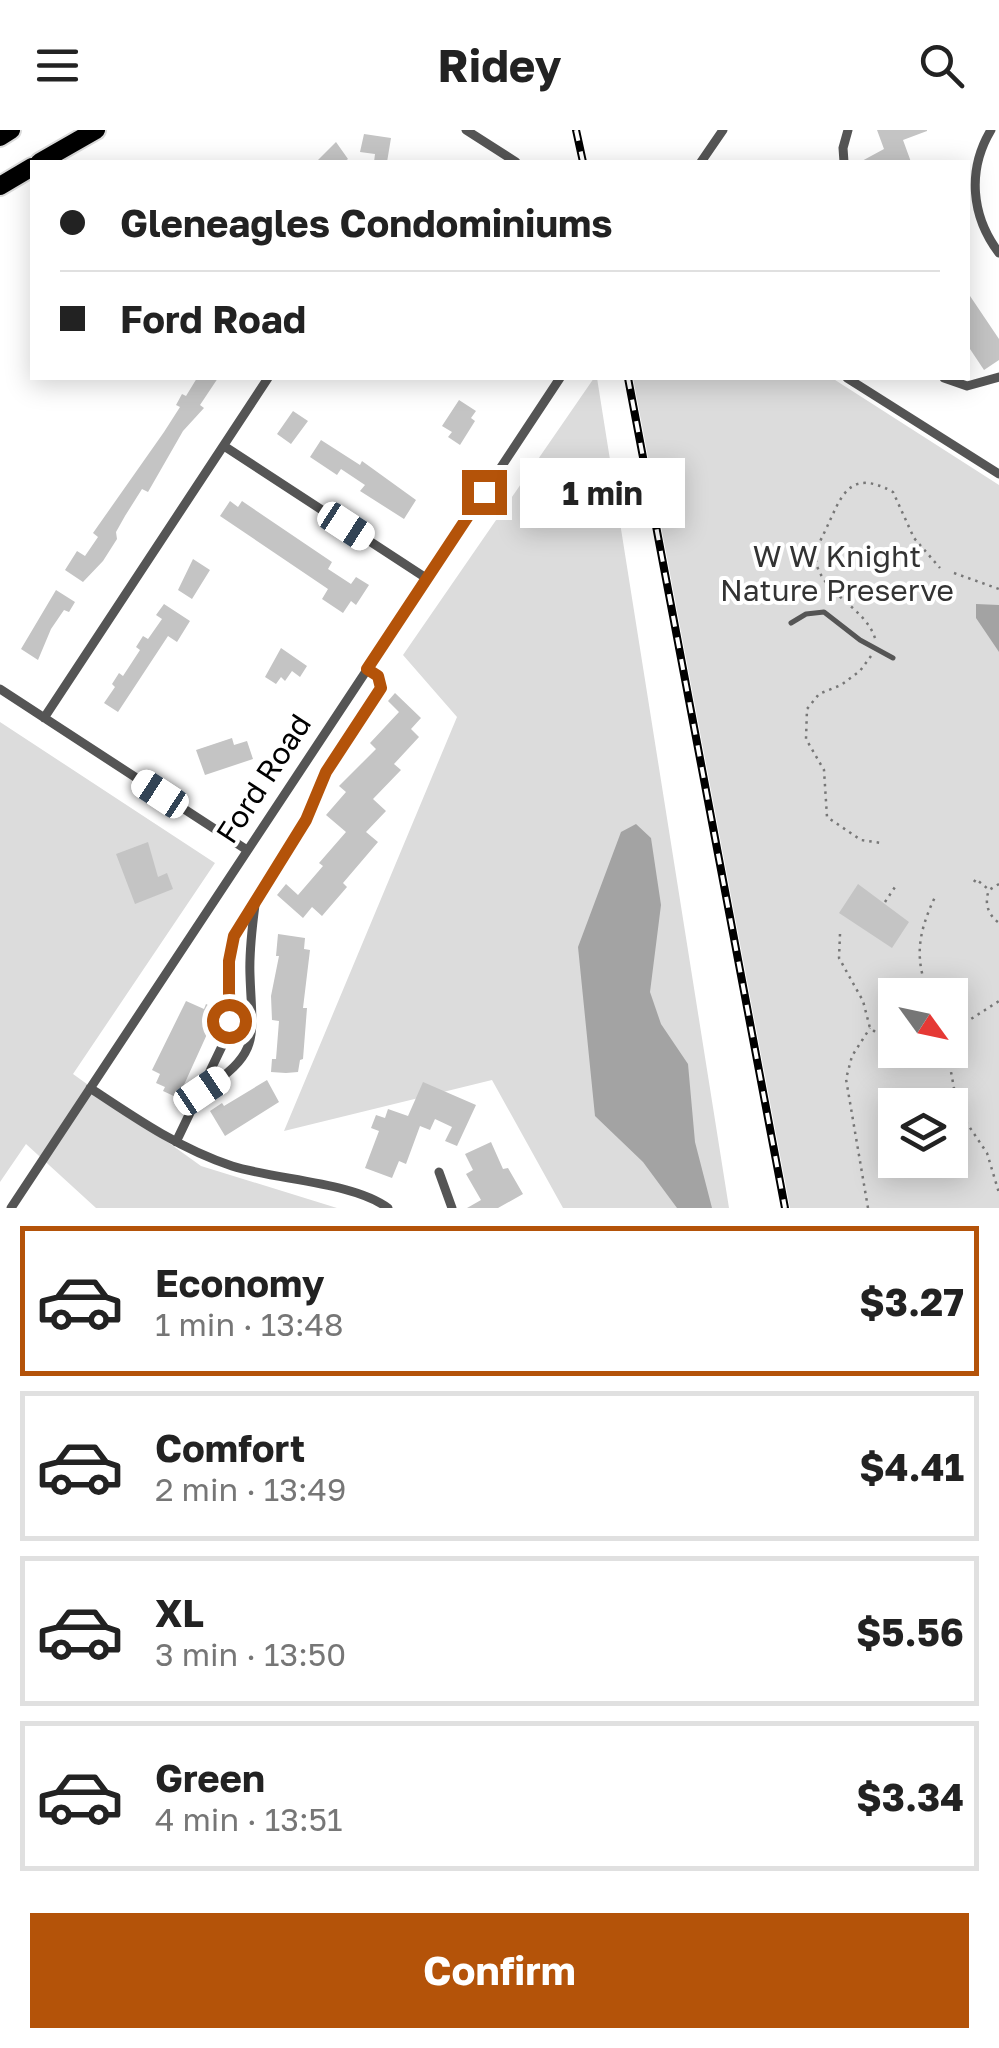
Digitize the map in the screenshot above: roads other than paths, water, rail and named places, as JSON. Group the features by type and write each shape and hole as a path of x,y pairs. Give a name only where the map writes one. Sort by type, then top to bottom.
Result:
{"highway":[{"path":"0,137 12,130"},
{"path":"44,160 96,130"},
{"path":"0,186 30,168"}],"street":[{"path":"466,130 513,160"},
{"path":"702,160 723,130"},
{"path":"844,160 848,130"},
{"path":"990,130 975,167 975,187 978,213 999,253"},
{"path":"950,380 967,386 999,377"},
{"path":"44,718 267,380"},
{"name":"Ford Road","path":"11,1208 559,380"},
{"path":"852,380 999,474"},
{"path":"864,388 870,380"},
{"path":"224,446 426,578"},
{"path":"176,1142 224,1042 229,1021 229,961 234,936 306,820 326,772 381,688 378,676 367,669"},
{"path":"0,689 247,850"},
{"path":"202,1091 240,1062 252,1038 249,969 255,902"},
{"path":"90,1088 176,1142 233,1166 364,1195 388,1208"},
{"path":"440,1172 452,1208"}],"lane":[{"path":"791,623 806,614 824,612 860,640 893,658"}],"railway":[{"path":"576,130 583,160"},
{"path":"628,380 785,1208"}],"park label":[{"name":"W W Knight Nature Preserve","path":"837,574"}]}
